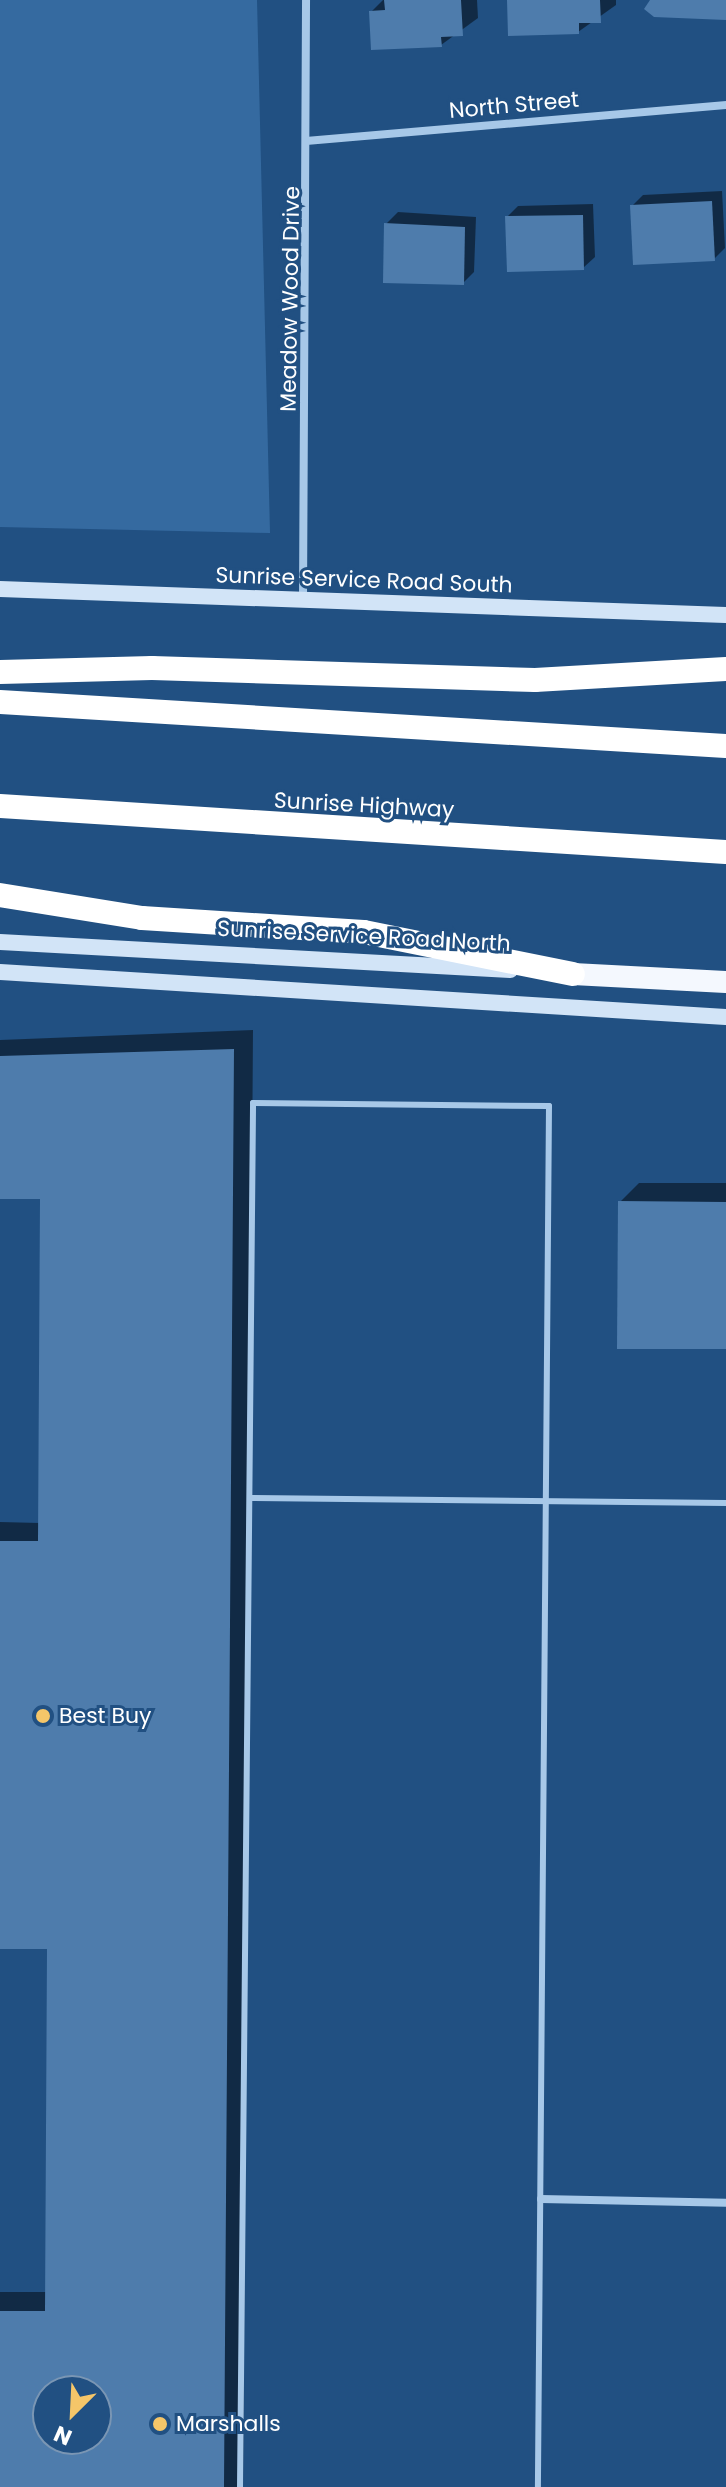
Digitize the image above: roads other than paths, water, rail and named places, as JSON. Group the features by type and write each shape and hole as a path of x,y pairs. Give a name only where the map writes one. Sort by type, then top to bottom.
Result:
{"highway":[{"path":"0,672 152,668 535,680 726,669"},
{"path":"0,702 726,746"},
{"name":"Sunrise Highway","path":"0,806 726,852"},
{"path":"0,895 142,918 364,932 573,974"},
{"name":"Sunrise Service Road North","path":"573,974 726,982"}],"main road":[{"name":"Sunrise Service Road South","path":"0,589 726,615"},
{"name":"Sunrise Service Road North","path":"0,942 573,974"},
{"path":"0,972 726,1017"}],"street":[{"name":"Meadow Wood Drive","path":"303,599 306,0"},
{"name":"North Street","path":"306,141 726,105"},
{"path":"541,2199 726,2203"}],"lane":[{"path":"240,2487 252,1498 253,1103 549,1106 538,2487"},
{"path":"252,1498 726,1503"}],"place":[{"name":"Best Buy","path":"43,1716"},
{"name":"Marshalls","path":"160,2424"}]}
